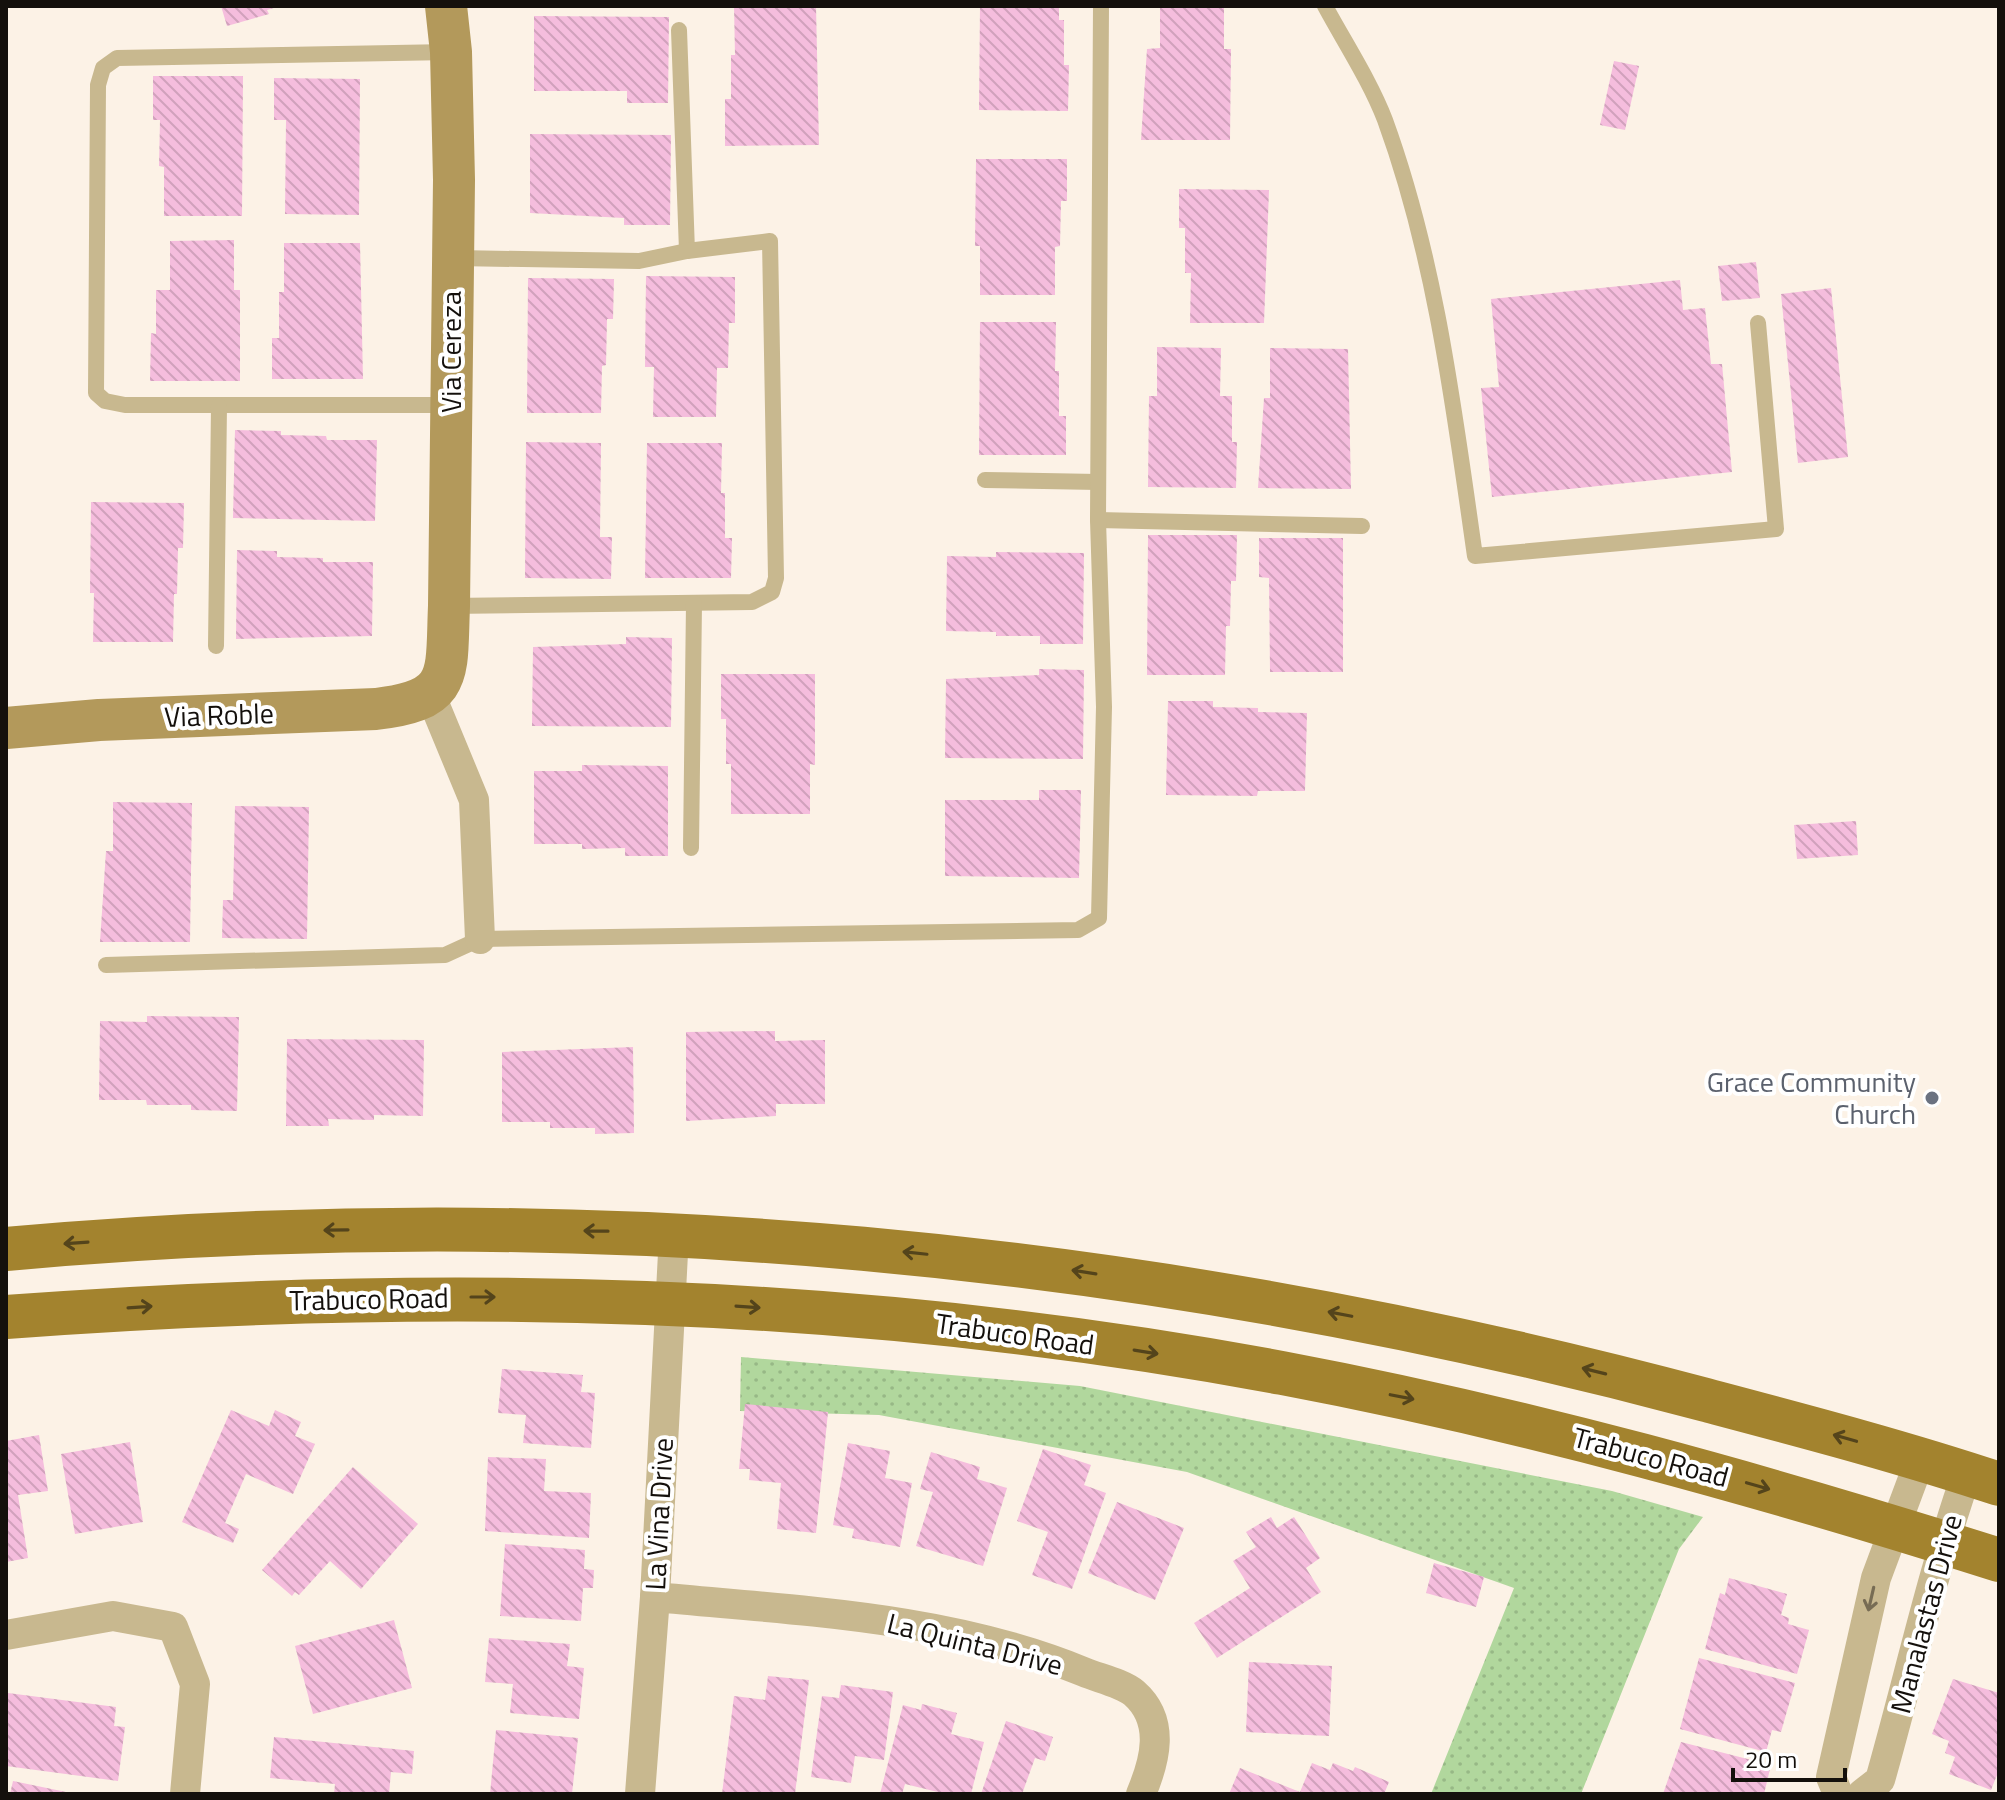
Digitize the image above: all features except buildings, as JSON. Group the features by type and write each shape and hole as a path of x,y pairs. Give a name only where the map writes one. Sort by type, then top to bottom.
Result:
{"main road":[{"path":"6,1249 301,1230 538,1229 674,1234 1042,1265 1289,1304 1458,1338 1649,1384 1983,1479"},
{"name":"Trabuco Road","path":"6,1317 293,1299 495,1297 671,1303 918,1321 1277,1372 1629,1449 1898,1526 1999,1560"}],"street":[{"name":"Via Cereza","path":"431,696 446,661 449,606 450,258 454,180 451,52 446,6"},
{"path":"431,696 474,800 480,939"},
{"name":"Via Roble","path":"6,728 99,720 376,709 406,706 431,696"},
{"name":"La Vina Drive","path":"640,1794 655,1597 674,1234"},
{"name":"Manalastas Drive","path":"1838,1794 1831,1777 1876,1578 1898,1526 1920,1460"},
{"name":"Manalastas Drive","path":"1862,1794 1880,1780 1935,1586 1943,1542 1983,1479"},
{"name":"La Quinta Drive","path":"655,1597 917,1623 1053,1659 1134,1693 1154,1721 1156,1758 1141,1794"},
{"path":"6,1635 113,1616 173,1627 195,1684 185,1794"}],"lane":[{"path":"106,965 445,955 480,939 1078,930 1099,918 1104,707 1098,520 1101,6"},
{"path":"1325,6 1384,118 1426,263 1449,375 1475,556 1776,529 1758,323"},
{"path":"679,30 687,251"},
{"path":"451,52 117,58 103,68 98,85 96,393 105,401 125,405 451,405"},
{"path":"449,606 752,602 772,592 776,578 770,241 687,251 639,261 450,258"},
{"path":"216,646 219,406"},
{"path":"985,480 1098,482"},
{"path":"1098,520 1362,526"},
{"path":"691,848 694,603"}],"green space":[{"path":"741,1357 1080,1386 1612,1491 1703,1517 1679,1549 1581,1794 1431,1794 1514,1588 1187,1472 879,1415 740,1411"}],"place":[{"name":"Grace Community Church","path":"1932,1098"}]}
